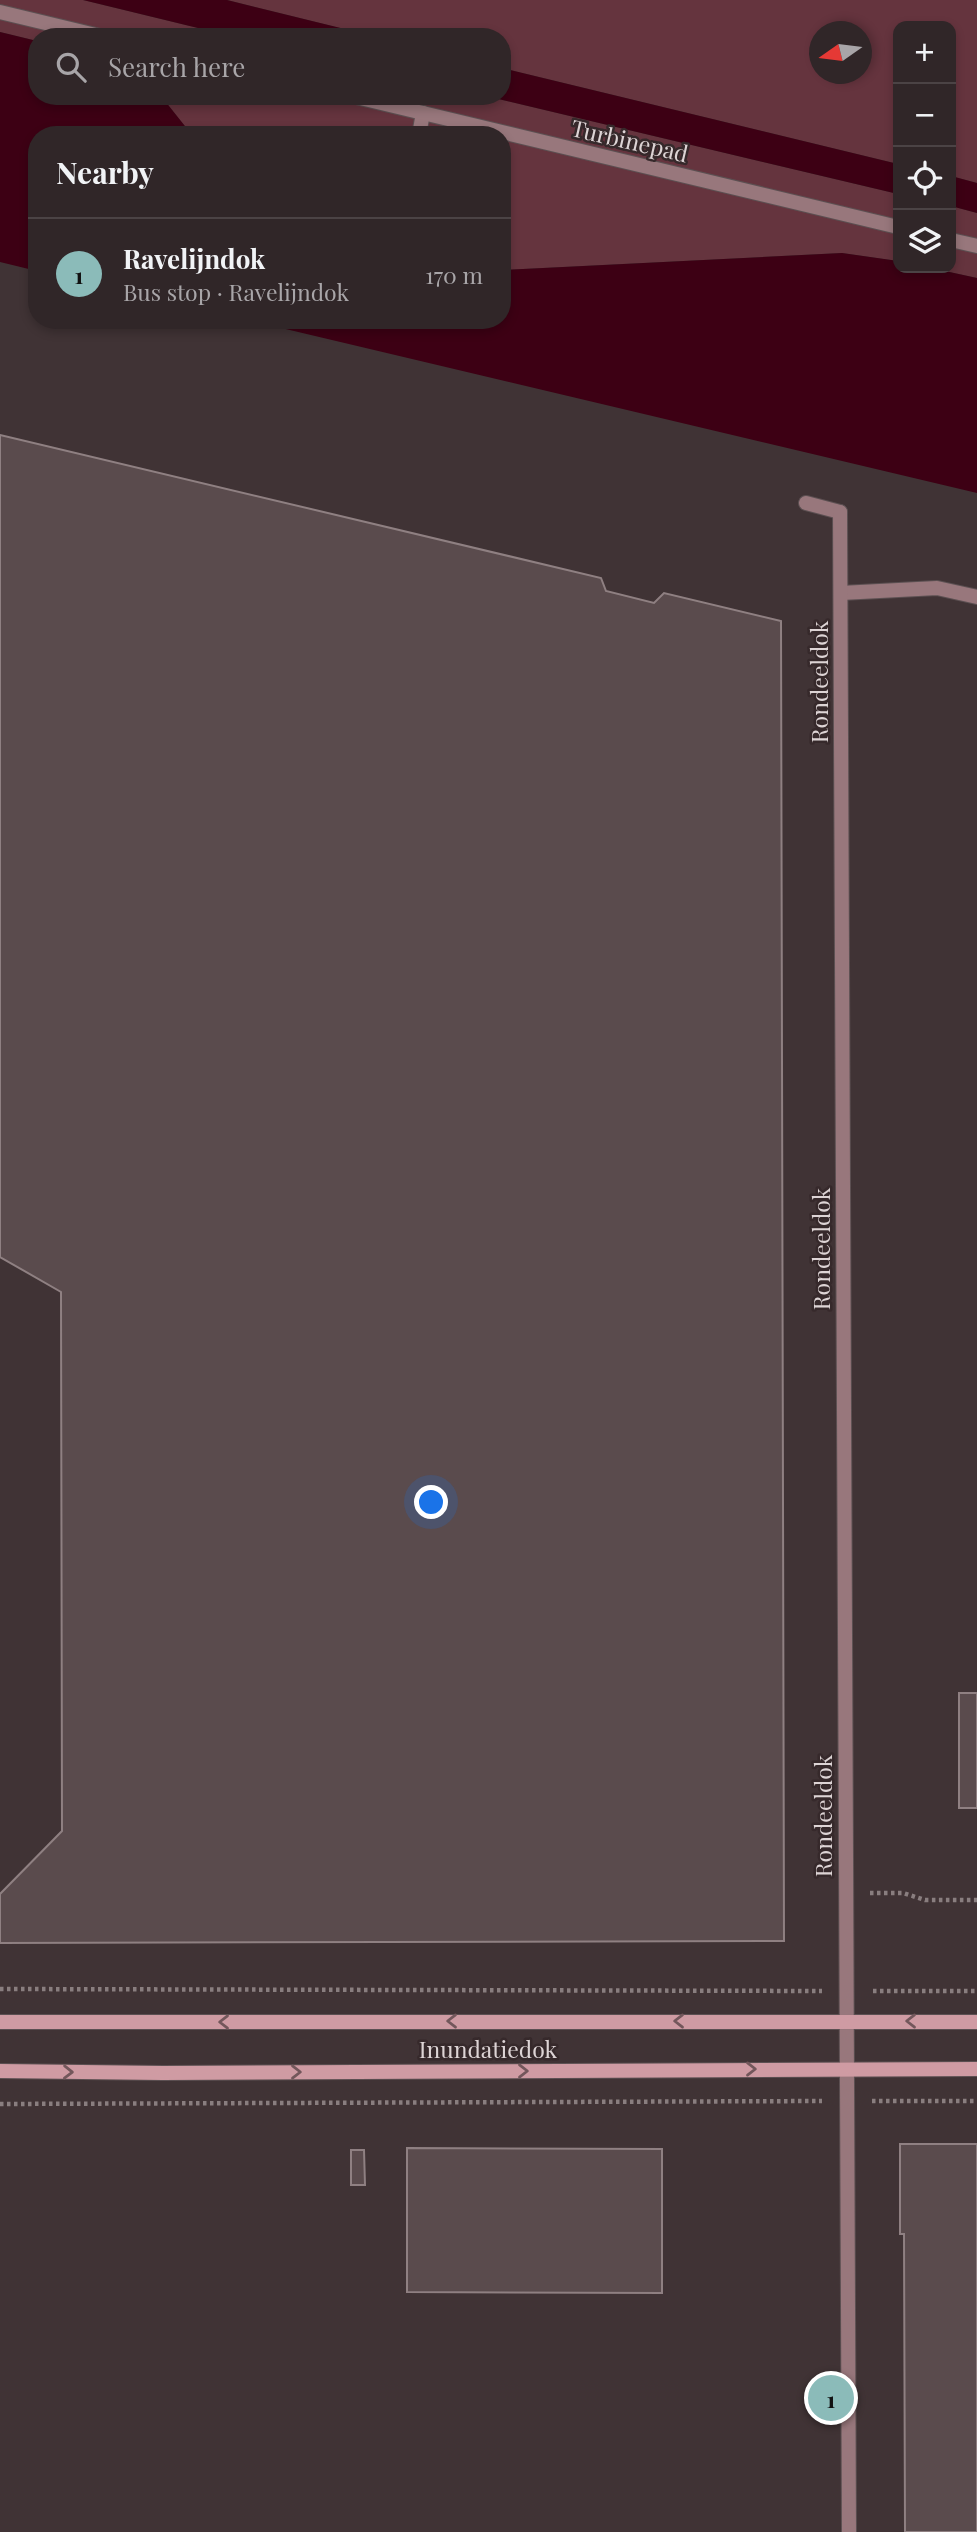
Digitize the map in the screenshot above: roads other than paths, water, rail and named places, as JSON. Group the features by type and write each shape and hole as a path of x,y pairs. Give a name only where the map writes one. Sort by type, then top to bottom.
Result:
{"street":[{"path":"0,12 67,28"},
{"name":"Turbinepad","path":"390,105 477,126"},
{"path":"421,126 423,113"},
{"name":"Turbinepad","path":"511,134 893,226"},
{"path":"956,241 977,246"},
{"name":"Rondeeldok","path":"806,503 840,512 849,2532"},
{"path":"841,593 937,588 977,597"},
{"name":"Inundatiedok","path":"0,2022 977,2022"},
{"name":"Inundatiedok","path":"0,2071 163,2073 977,2069"}],"place":[{"name":"Ravelijndok","path":"831,2398"}]}
